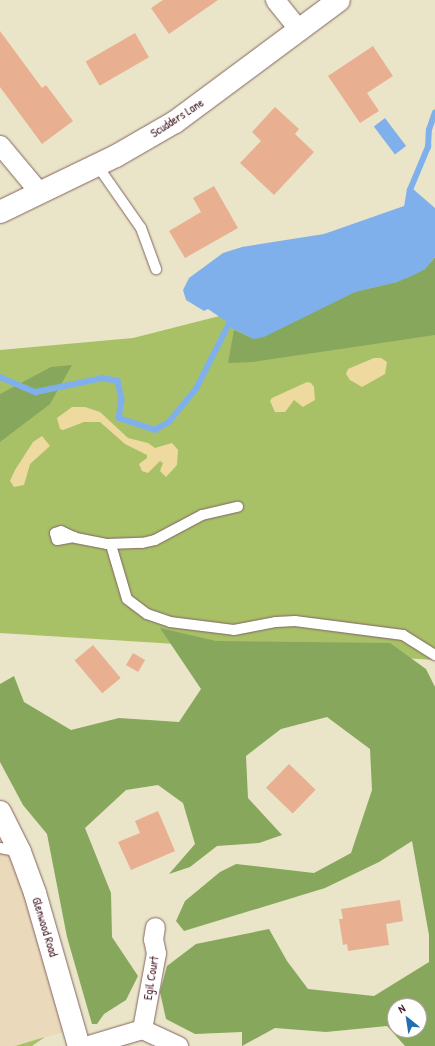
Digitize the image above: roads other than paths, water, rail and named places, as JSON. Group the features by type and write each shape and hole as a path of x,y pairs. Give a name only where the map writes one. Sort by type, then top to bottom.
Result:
{"street":[{"path":"275,0 299,30"},
{"name":"Scudders Lane","path":"0,212 97,165 175,122 339,0"},
{"path":"0,145 40,193"},
{"name":"Glenwood Road","path":"0,812 10,850 50,939 79,1046"},
{"name":"Egil Court","path":"142,1029 156,953 153,939 155,927"},
{"path":"85,1046 142,1029 178,1046"}],"lane":[{"path":"97,165 141,228 156,269"},
{"path":"74,537 123,546 155,540 202,515 238,507"},
{"path":"111,544 127,599 135,607 162,619 224,630 284,621 403,635 435,655"}],"water":[{"path":"385,118 406,146 395,154 374,126"},
{"path":"413,189 435,208 435,257 425,269 414,275 397,282 355,292 264,337 254,339 225,325 227,322 208,309 204,311 186,300 183,290 189,278 223,253 242,247 324,234 404,206 408,201 410,190"}],"waterway":[{"path":"407,208 410,190 428,147 429,130 435,113"},
{"path":"0,377 36,392 103,378 118,381 122,400 119,418 155,430 169,422 196,389 231,320"}]}
